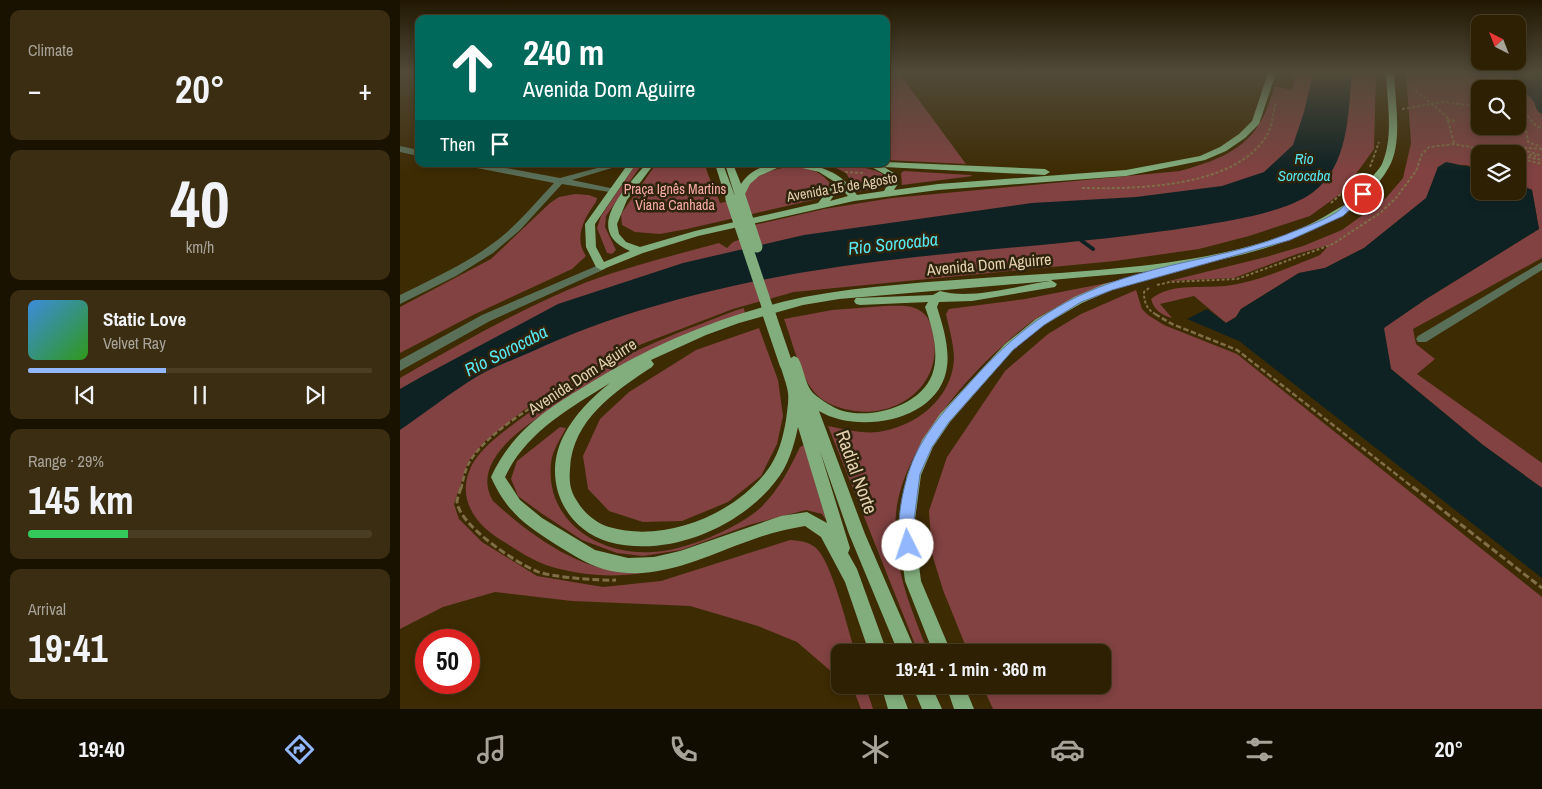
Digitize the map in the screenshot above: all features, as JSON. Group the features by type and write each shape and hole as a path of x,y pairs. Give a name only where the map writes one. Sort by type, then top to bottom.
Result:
{"main road":[{"name":"Avenida 15 de Agosto","path":"606,265 638,251 695,234 854,198 938,187 1093,175 1162,167 1202,158 1242,136 1256,122 1261,106"},
{"name":"Avenida Dom Aguirre","path":"799,393 791,433 771,477 739,506 707,524 676,534 652,538 610,535 591,526 578,516 567,500 562,487 562,457 577,424 612,388 651,362 718,333 791,312 851,302 972,297 1124,270 1221,256 1287,238 1340,214 1374,184 1390,156 1390,106"},
{"path":"890,165 1093,175"},
{"path":"622,244 618,257 606,265 591,247 590,224 630,167"},
{"path":"638,251 615,239 610,226 613,214 648,167"},
{"path":"712,167 736,198"},
{"path":"720,167 727,186"},
{"path":"730,167 736,198"},
{"path":"736,198 743,185 751,176 771,167"},
{"path":"809,167 824,171 840,181 854,198"},
{"path":"876,167 892,175 894,182 888,193"},
{"path":"822,204 840,181"},
{"name":"Radial Norte","path":"736,198 790,362 851,576 875,644"},
{"path":"939,644 913,581 906,528 914,474 927,444 940,425 1009,347 1040,322 1078,300 1108,287 1138,277 1221,256"},
{"name":"Avenida Dom Aguirre","path":"851,576 827,532 807,519 765,528 682,558 627,565 602,561 584,553 520,512 504,493 498,478 505,460 523,437 551,415 600,382 651,353 738,318 800,301 839,295 1124,270"},
{"path":"799,393 841,415 884,417 904,409 925,395 938,377 940,356 937,322 931,307 934,299 954,290 1006,280"},
{"path":"908,300 923,305 937,322"},
{"name":"Radial Norte","path":"799,393 904,644"},
{"path":"893,694 898,709"},
{"path":"925,694 932,709"},
{"path":"958,694 964,709"}],"street":[{"path":"400,150 415,152"},
{"path":"400,158 415,152"},
{"path":"488,167 612,192"},
{"path":"400,300 469,263 501,242 560,181 610,167"},
{"name":"Avenida 15 de Agosto","path":"400,366 486,318 606,265"},
{"path":"1422,339 1542,265"}],"path":[{"path":"1402,108 1412,109 1424,106"},
{"path":"1434,106 1448,120 1454,144"},
{"path":"1526,113 1542,129"},
{"path":"1526,117 1533,121"},
{"path":"1448,120 1457,121"},
{"path":"1526,129 1528,142 1542,148"},
{"path":"1328,205 1370,168 1380,138"},
{"path":"1471,147 1442,144 1425,149 1412,177 1396,198 1380,213 1333,244 1237,279 1163,284 1147,289 1144,292 1144,301 1149,311 1160,318 1237,350 1542,588"},
{"path":"1542,148 1515,147 1542,158"},
{"path":"1526,155 1542,158"},
{"path":"1526,157 1542,158"},
{"path":"1526,159 1542,164"},
{"path":"601,367 528,410 486,442 469,463 457,501 463,517 491,543 537,572 603,581 621,580"}],"green space":[{"path":"890,106 923,106 966,164 890,160"},
{"path":"1268,106 1375,106 1374,149 1343,192 1310,216 1249,236 1199,249 1115,261 794,292 733,309 642,344 575,378 524,410 484,442 468,462 454,504 459,519 482,542 537,576 603,587 661,581 790,540 810,544 822,556 834,581 853,644 831,644 831,671 797,642 758,626 690,606 572,601 495,592 443,607 400,629 400,378 492,327 563,292 620,271 719,243 727,248 733,242 756,234 754,225 824,209 892,198 1180,171 1204,164 1227,154 1247,139"},
{"path":"1408,106 1471,106 1471,135 1526,135 1526,106 1542,106 1542,258 1413,329 1416,344 1435,359 1417,374 1542,463 1542,488 1483,445 1391,369 1383,328 1539,229 1532,190 1526,187 1526,145 1471,145 1471,166 1466,165 1438,167 1427,198 1364,248 1325,268 1299,273 1241,309 1236,317 1226,323 1194,296 1160,304 1172,318 1159,312 1152,303 1151,299 1169,290 1243,283 1320,255 1329,245 1297,254 1234,278 1169,281 1303,246 1342,230 1386,198 1403,178 1411,143"},
{"name":"Praça Ignês Martins Viana Canhada","path":"634,167 640,167 606,216 605,227 616,250 612,254 607,253 597,228 601,216"},
{"name":"Praça Ignês Martins Viana Canhada","path":"654,167 706,167 720,203 744,198 744,188 753,180 776,169 788,167 801,167 813,170 824,177 832,186 817,199 660,234 635,232 622,225 621,214"},
{"path":"834,167 861,167 876,171 888,178 887,186 857,192 846,173"},
{"path":"904,171 973,176 902,185 901,173"},
{"path":"575,194 589,195 597,198 582,227 581,242 586,256 572,269 473,315 400,353 400,307 491,259 550,203 559,197"},
{"path":"1122,280 1083,295 1032,321 981,366 942,412 925,437 911,463 901,489 895,532 899,568 925,644 915,644 828,426 859,432 878,432 892,429 918,417 939,398 952,373 954,354 946,314 949,309 1025,299"},
{"path":"1136,290 1142,309 1148,315 1164,325 1237,354 1542,597 1542,709 993,709 986,694 1111,694 1111,644 965,644 943,590 932,554 929,511 947,457 1005,371 1048,334 1081,314"},
{"path":"905,306 918,309 925,315 932,327 934,356 931,370 924,384 901,403 887,409 871,412 844,409 824,400 815,393 805,377 784,319 832,310"},
{"path":"744,308 745,314 629,362 554,407 509,441 497,454 489,469 487,485 493,501 526,529 562,552 581,561 601,568 643,573 631,575 594,575 546,565 525,555 495,536 477,519 467,499 466,487 468,476 473,463 486,447 501,434 553,396 620,359 666,338"},
{"path":"759,328 778,380 783,416 777,444 761,476 728,502 682,521 643,522 609,511 588,489 583,456 600,419 629,392 696,350"},
{"path":"560,427 566,428 555,449 551,463 551,484 557,502 566,518 580,531 595,541 613,548 633,552 665,551 693,544 736,525 758,510 777,489 800,447 804,445 826,520 822,514 806,510 749,525 681,550 643,556 617,553 582,540 518,496 511,479 517,461"},
{"path":"855,694 868,694 873,709 861,709"}],"water":[{"name":"Rio Sorocaba","path":"1305,106 1349,106 1344,138 1340,154 1333,169 1324,182 1312,193 1288,205 1241,218 1163,231 1092,240 916,257 818,270 719,289 671,301 576,333 483,373 400,430 400,389 558,304 683,263 804,235 1032,203 1136,197 1222,186 1264,172 1293,145"},
{"path":"1536,106 1542,106 1542,114 1538,111"},
{"path":"1446,162 1471,167 1471,200 1526,200 1526,187 1532,190 1539,229 1426,299 1384,328 1391,369 1483,445 1542,488 1542,578 1239,341 1187,319 1207,309 1226,323 1236,317 1241,309 1299,273 1325,268 1364,248 1426,198 1438,167"}],"waterway":[{"path":"1078,238 1093,249"}],"route":[{"path":"908,545 906,528 914,474 927,444 945,418 1009,347 1040,322 1078,300 1108,287 1138,277 1194,264 1287,238 1340,214 1363,194"}]}
